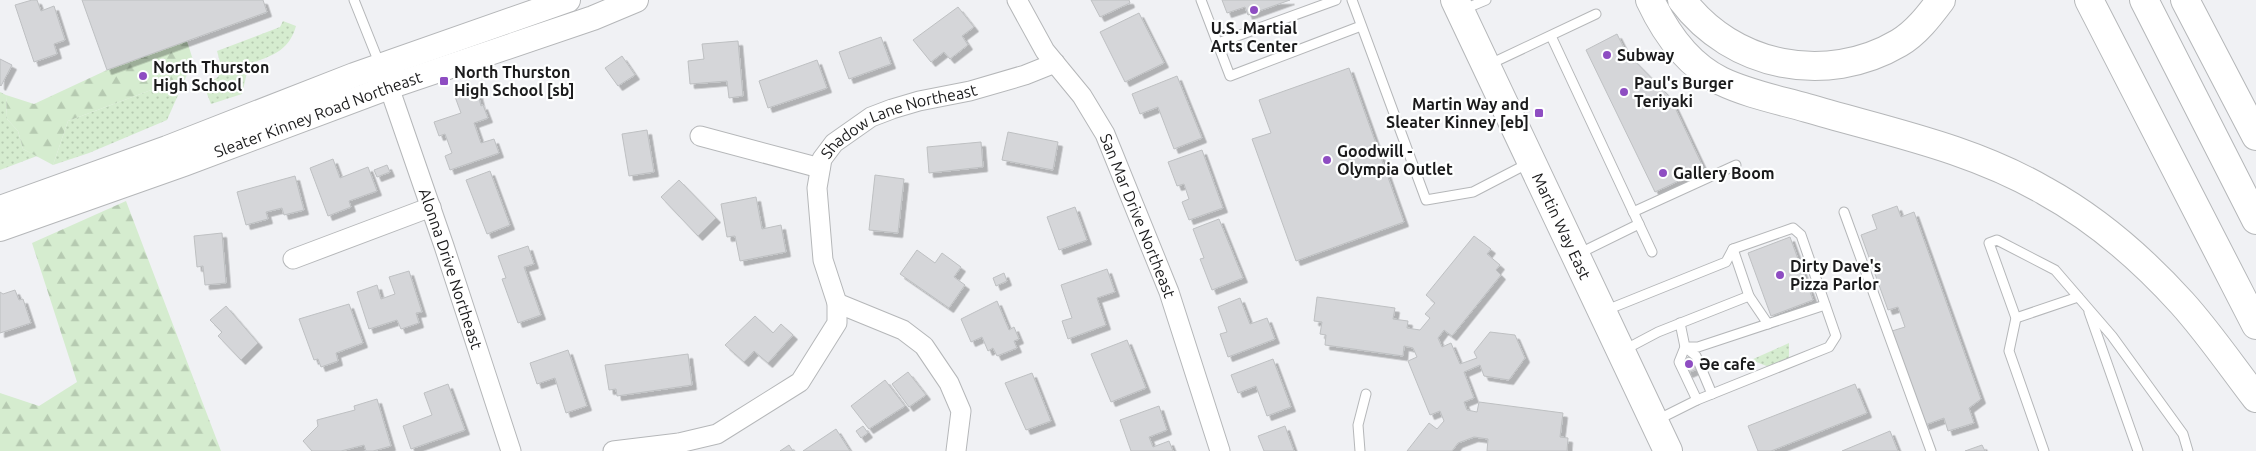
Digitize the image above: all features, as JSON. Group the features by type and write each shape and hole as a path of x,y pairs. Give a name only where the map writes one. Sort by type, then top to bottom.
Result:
{"main road":[{"path":"1650,0 1674,41 1701,68 1720,81 1764,96 1940,144 1996,166 2048,192 2110,236 2158,278 2183,304 2256,398"},
{"path":"1682,0 1710,32 1732,46 1753,56 1778,63 1819,67 1859,60 1900,43 1919,26 1941,0"},
{"path":"2089,0 2256,325"},
{"path":"2144,0 2256,220"},
{"path":"2185,0 2256,136"},
{"path":"2204,0 2256,136"},
{"name":"Martin Way East","path":"1457,5 1668,451"}],"street":[{"name":"Sleater Kinney Road Northeast","path":"0,229 184,164 385,76 568,0"},
{"name":"Sleater Kinney Road Northeast","path":"0,208 167,148 385,76 593,18 635,0"},
{"name":"San Mar Drive Northeast","path":"1017,0 1045,51 1082,96 1105,134 1169,292 1220,451"},
{"name":"Shadow Lane Northeast","path":"613,451 679,443 717,434 800,382 838,323 837,303 823,260 817,188 822,159 834,143 871,117 919,101 970,91 998,83 1055,63"},
{"name":"Alonna Drive Northeast","path":"385,76 511,451"},
{"path":"700,136 820,168"},
{"path":"293,259 430,207"},
{"path":"837,303 903,330 924,346 949,383 961,411 956,451"}],"lane":[{"path":"354,0 385,76"},
{"path":"1201,0 1230,76 1361,26"},
{"path":"1218,43 1336,0"},
{"path":"1352,0 1426,200 1473,192 1532,162"},
{"path":"1457,5 1486,0"},
{"path":"1486,66 1596,14"},
{"path":"1551,36 1652,252"},
{"path":"1633,212 1736,165"},
{"path":"1844,212 1931,451"},
{"path":"1576,255 1639,224"},
{"path":"1603,312 1726,262 1733,249 1793,228 1801,234 1836,336 1829,347 1697,400 1655,421"},
{"path":"2044,451 2009,350 2016,318 1989,243 1997,240 2055,270 2112,336 2183,434 2188,451"},
{"path":"1733,249 1749,296 1768,324"},
{"path":"1622,351 1658,332 1749,296"},
{"path":"2016,318 2078,297"},
{"path":"1685,347 1698,347 1825,305"},
{"path":"2087,308 2138,451"},
{"path":"1680,324 1685,347 1679,362 1697,400"},
{"path":"1685,347 1696,356 1712,394"},
{"path":"1360,451 1358,425 1366,394"}],"green space":[{"path":"283,21 296,26 284,47 272,55 249,64 242,94 211,104 204,86 218,77 221,66 217,51 280,27"},
{"path":"187,41 193,60 186,77 68,121 53,165 23,149 18,131 7,119 6,95 34,104 107,70"},
{"path":"186,77 167,120 89,153 53,165 68,121"},
{"path":"0,92 6,95 7,119 18,131 23,149 37,156 0,170"},
{"path":"126,201 221,451 0,451 0,393 39,406 77,382 32,243"},
{"path":"1789,343 1789,365 1777,370 1751,360"}],"building":[{"path":"37,0 41,11 54,6 65,40 54,44 57,54 34,62 15,5"},
{"path":"82,0 263,0 267,12 107,70"},
{"path":"1091,0 1129,0 1130,3 1100,17"},
{"name":"U.S. Martial Arts Center","path":"1222,0 1290,0 1248,15 1245,7 1227,13"},
{"path":"958,7 974,27 962,36 968,45 950,59 944,52 931,62 913,40"},
{"path":"1139,13 1164,63 1125,82 1100,32"},
{"path":"1617,34 1626,52 1670,97 1704,169 1655,192 1586,50"},
{"path":"881,37 891,64 849,79 839,52"},
{"path":"738,41 743,96 729,98 727,81 690,84 688,61 704,59 702,44"},
{"path":"622,56 635,75 618,86 605,68"},
{"path":"0,59 12,65 1,86 0,85"},
{"path":"817,60 827,88 768,108 759,81"},
{"path":"1349,68 1404,222 1296,261 1252,139 1271,133 1259,100"},
{"path":"1177,76 1202,138 1174,149 1158,107 1140,114 1132,94"},
{"path":"476,86 481,106 483,105 488,118 474,123 481,143 494,139 499,153 450,170 445,156 452,153 445,134 439,136 434,122 461,113 454,94"},
{"path":"647,130 654,172 629,176 622,134"},
{"path":"1008,132 1058,142 1053,170 1002,160"},
{"path":"981,142 983,167 929,173 927,147"},
{"path":"1202,150 1223,208 1189,220 1182,202 1189,199 1184,184 1177,186 1168,162"},
{"path":"333,159 340,178 368,167 377,191 349,201 351,207 328,216 310,168"},
{"path":"387,165 390,172 377,177 374,170"},
{"path":"490,171 510,225 487,234 466,180"},
{"path":"875,175 904,179 898,233 869,230"},
{"path":"295,176 304,210 284,215 282,208 266,212 268,219 246,225 237,192"},
{"path":"679,180 716,218 698,236 661,197"},
{"path":"756,197 762,229 781,225 786,252 740,261 735,236 727,237 721,204"},
{"path":"1897,206 1901,217 1914,212 1981,399 1969,408 1974,423 1948,431 1944,418 1925,425 1892,331 1905,327 1898,307 1888,310 1861,235 1877,229 1872,215"},
{"path":"1075,207 1087,240 1059,250 1047,217"},
{"path":"1219,219 1243,278 1212,290 1200,259 1204,258 1193,229"},
{"path":"222,233 226,283 205,285 203,266 197,267 194,236"},
{"path":"1474,236 1491,249 1487,254 1500,265 1496,270 1501,275 1452,336 1444,330 1438,338 1442,347 1451,343 1460,364 1477,358 1474,352 1490,332 1515,335 1525,358 1509,380 1484,376 1480,365 1464,372 1474,398 1464,402 1467,410 1477,412 1479,402 1563,413 1560,437 1568,438 1567,451 1487,451 1488,439 1474,437 1458,443 1452,451 1407,451 1429,423 1437,429 1444,421 1440,411 1430,415 1408,361 1417,357 1413,348 1404,346 1403,356 1325,345 1326,335 1320,334 1322,322 1314,321 1317,297 1395,308 1393,319 1408,321 1407,328 1420,330 1430,318 1425,314 1435,303 1426,295"},
{"path":"1790,237 1813,300 1771,316 1748,253"},
{"path":"528,246 534,264 524,267 541,315 518,323 502,279 506,278 498,256"},
{"path":"917,250 935,263 942,253 961,267 954,277 965,285 949,308 900,274"},
{"path":"1107,269 1115,292 1097,298 1106,325 1068,339 1062,321 1072,318 1061,285"},
{"path":"409,271 422,312 416,313 419,323 401,329 397,320 369,329 357,292 377,285 381,299 395,294 389,277"},
{"path":"1004,273 1007,281 996,286 993,278"},
{"path":"15,290 19,300 23,299 31,323 0,333 0,292 3,294"},
{"path":"1240,298 1250,324 1267,318 1275,339 1228,357 1220,334 1227,332 1218,307"},
{"path":"997,301 1009,330 1014,327 1019,339 1014,341 1017,348 997,356 993,348 988,351 982,337 971,342 961,319"},
{"path":"349,304 363,343 336,353 338,361 321,367 318,359 314,360 299,319"},
{"path":"226,306 258,343 241,360 218,336 222,332 210,320"},
{"path":"755,316 773,333 781,324 793,335 768,363 754,351 744,362 725,345"},
{"path":"1127,340 1146,388 1111,402 1091,354"},
{"path":"568,350 587,406 566,413 555,378 537,384 530,363"},
{"path":"688,354 692,385 617,396 616,389 609,390 605,365"},
{"name":"əe cafe","path":"1691,356 1697,369 1688,373 1682,360"},
{"path":"1273,359 1291,407 1267,416 1256,386 1238,393 1231,375"},
{"path":"908,372 926,395 909,407 892,384"},
{"path":"1032,373 1051,421 1026,430 1005,383"},
{"path":"885,380 905,406 869,429 851,406"},
{"path":"448,384 465,430 411,449 403,426 432,415 424,393"},
{"path":"1855,384 1867,413 1771,451 1758,451 1748,426"},
{"path":"377,399 391,446 373,451 366,451 364,445 341,451 312,451 303,441 318,426 317,420 355,410 354,406"},
{"path":"1159,406 1167,430 1149,437 1153,447 1169,441 1173,451 1131,451 1120,420"},
{"path":"863,426 868,433 861,438 856,431"},
{"path":"1285,426 1294,451 1264,451 1258,436"},
{"path":"836,429 850,451 803,451"},
{"path":"1890,431 1898,451 1842,451"},
{"path":"789,445 793,451 780,451"},
{"path":"1982,445 1985,451 1965,451"}],"place":[{"name":"U.S. Martial Arts Center","path":"1254,10"},
{"name":"Subway","path":"1607,55"},
{"name":"North Thurston High School","path":"143,76"},
{"name":"North Thurston High School [sb]","path":"444,81"},
{"name":"Paul's Burger Teriyaki","path":"1624,92"},
{"name":"Martin Way and Sleater Kinney [eb]","path":"1539,113"},
{"name":"Goodwill - Olympia Outlet","path":"1327,160"},
{"name":"Gallery Boom","path":"1663,173"},
{"name":"Dirty Dave's Pizza Parlor","path":"1780,275"},
{"name":"əe cafe","path":"1689,364"}]}
